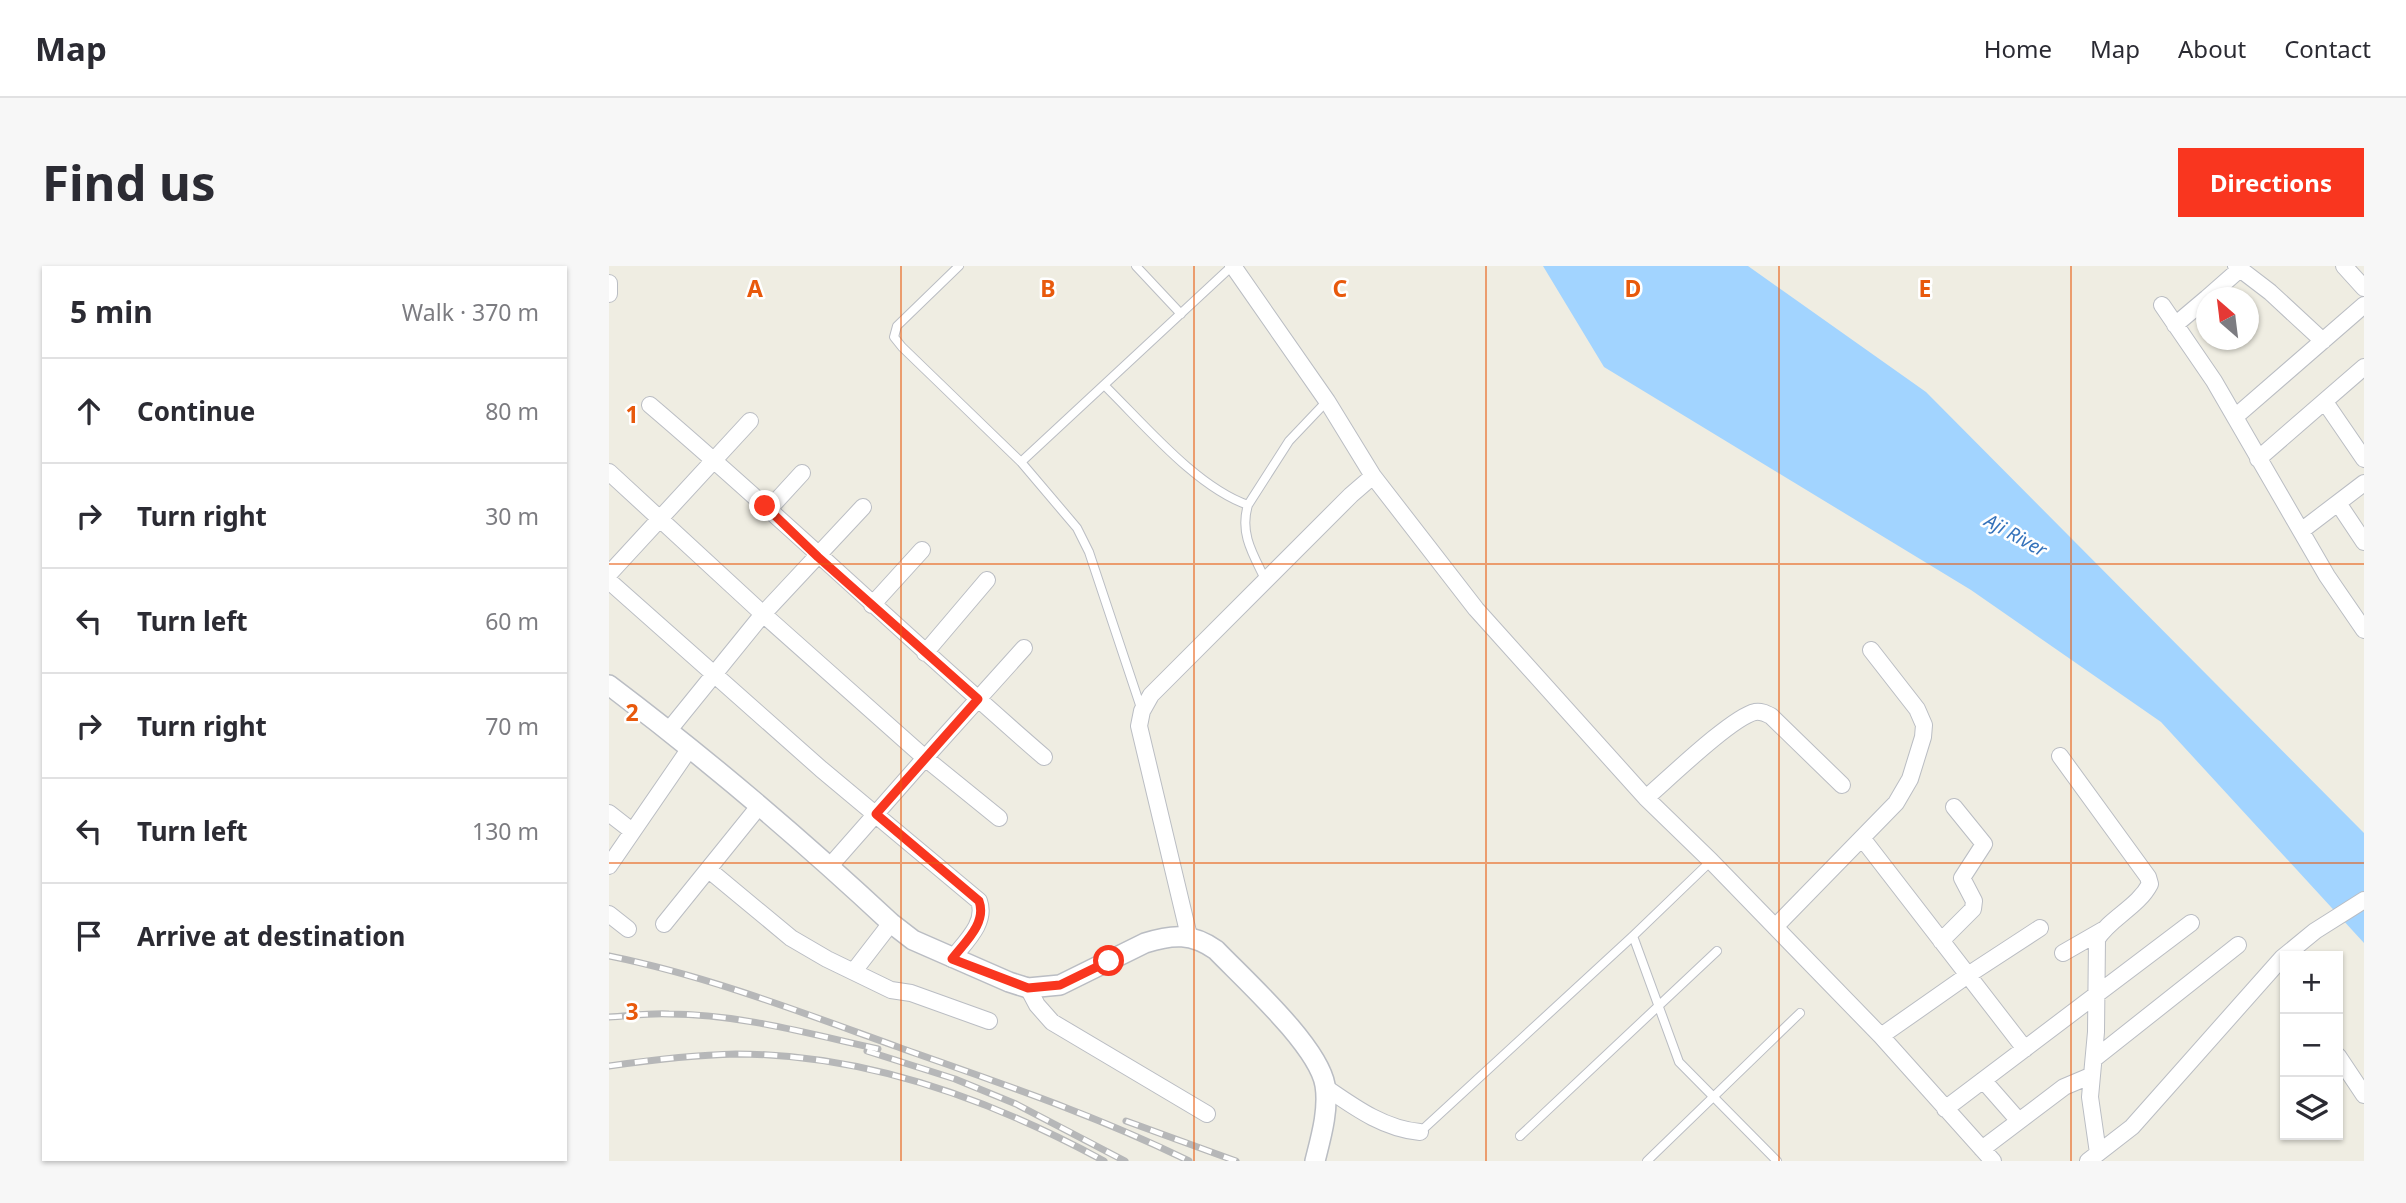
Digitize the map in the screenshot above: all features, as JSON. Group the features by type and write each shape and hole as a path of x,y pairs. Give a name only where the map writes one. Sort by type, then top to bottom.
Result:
{"street":[{"path":"1233,266 1327,401 1373,476 1476,609 1646,798 1881,1036 1988,1155 2019,1121 2064,1087 2090,1076"},
{"path":"2344,266 2364,288"},
{"path":"2218,287 2239,267 2323,341"},
{"path":"609,283 609,294"},
{"path":"2162,305 2235,417 2301,531 2364,630"},
{"path":"2235,417 2364,305"},
{"path":"2175,325 2196,307"},
{"path":"2258,458 2364,367"},
{"path":"2325,402 2364,459"},
{"path":"650,405 715,460 818,557 1044,757"},
{"path":"609,574 750,421"},
{"path":"609,472 925,758 999,818"},
{"path":"769,509 802,473"},
{"path":"1189,936 1139,726 1142,710 1151,695 1373,476"},
{"path":"2301,531 2364,483"},
{"path":"2338,503 2364,542"},
{"path":"669,730 763,614 863,507"},
{"path":"872,605 922,550"},
{"path":"925,653 987,580"},
{"path":"609,581 712,675 979,901 983,910 980,922 952,959"},
{"path":"2351,611 2364,600"},
{"path":"830,866 1024,648"},
{"path":"1775,927 1896,803 1910,779 1924,725 1917,709 1871,650"},
{"path":"609,685 760,805 891,923 913,940 952,959 1028,988 1060,985 1152,941 1189,936 1202,940 1216,950 1295,1033 1313,1056 1325,1087 1324,1125 1315,1161"},
{"path":"1646,798 1731,725 1752,712 1771,716 1842,785"},
{"path":"609,866 690,748"},
{"path":"2060,756 2148,877 2150,884 2144,893 2103,930 2063,953"},
{"path":"664,924 760,805"},
{"path":"1941,940 1973,909 1973,901 1962,878 1984,844 1954,807"},
{"path":"609,813 632,831"},
{"path":"1862,838 2025,1049"},
{"path":"709,870 791,938 827,959 891,990 911,993 989,1021"},
{"path":"2294,951 2315,931 2364,900"},
{"path":"609,914 628,929"},
{"path":"853,971 891,923"},
{"path":"1945,1109 2191,923"},
{"path":"1881,1036 2040,928"},
{"path":"2093,1157 2090,1076 2094,1059 2095,948 2103,930"},
{"path":"2094,1059 2238,945"},
{"path":"2093,1157 2132,1127 2280,965"},
{"path":"1028,988 1037,1005 1052,1022 1207,1114"},
{"path":"2343,1064 2364,1096"},
{"path":"1983,1080 2019,1121"},
{"path":"1325,1087 1357,1110 1403,1131 1420,1132"}],"lane":[{"path":"959,266 897,326 894,337 1021,462 1077,528 1084,540 1142,710"},
{"path":"1136,266 1181,314"},
{"path":"1021,462 1233,266"},
{"path":"1104,385 1210,487 1248,505"},
{"path":"1266,581 1244,530 1248,505 1289,441 1327,401"},
{"path":"1420,1132 1711,861"},
{"path":"1633,936 1679,1062 1777,1161"},
{"path":"1520,1136 1717,951"},
{"path":"1647,1161 1800,1013"}],"water":[{"name":"Aji River","path":"1543,266 1748,266 1926,392 2364,833 2364,943 2161,722 1971,590 1604,367"}],"railway":[{"path":"609,956 683,974 791,1009 1045,1100 1189,1161"},
{"path":"609,1017 661,1014 722,1017 878,1049"},
{"path":"867,1051 955,1079 1016,1104 1125,1161"},
{"path":"609,1066 736,1054 832,1062 880,1072 972,1100 1104,1161"},
{"path":"1126,1121 1236,1161"}],"route":[{"path":"765,506 818,557 978,699 876,814 979,901 983,910 980,922 952,959 1028,988 1060,985 1109,961"}]}
